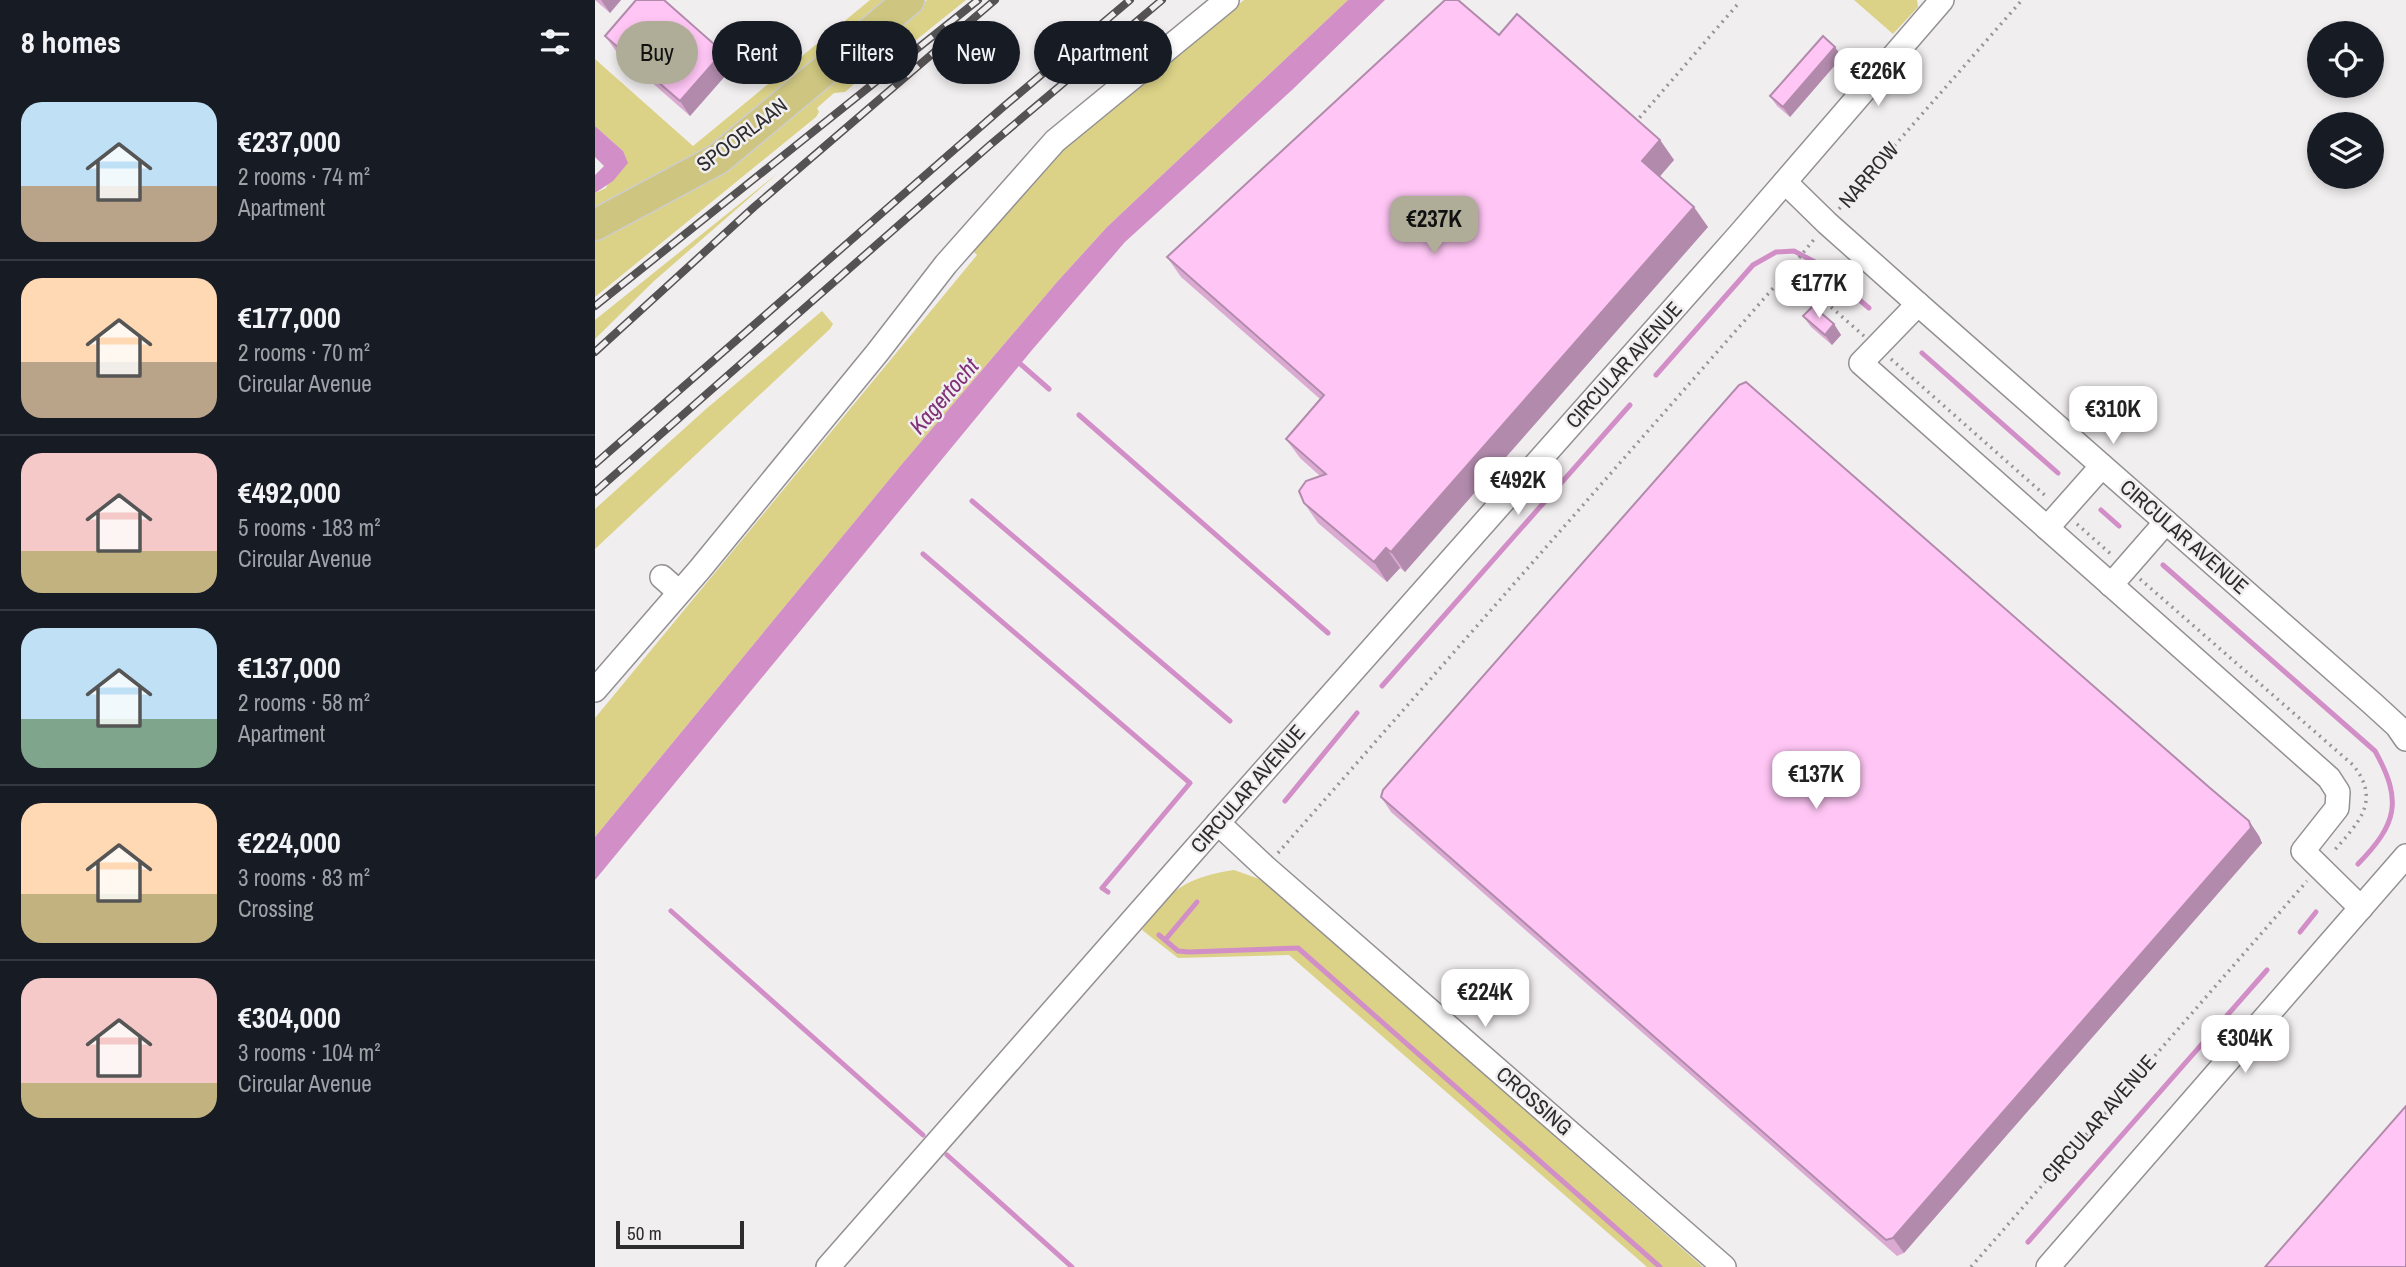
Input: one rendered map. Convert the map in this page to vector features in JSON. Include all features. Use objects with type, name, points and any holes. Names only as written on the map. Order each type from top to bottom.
[{"type":"main road","name":"SPOORLAAN","points":[[595,225],[718,159],[909,0]]},
{"type":"street","points":[[595,690],[671,585],[868,363],[946,264],[1055,141],[1227,0]]},
{"type":"street","points":[[1785,182],[1937,2]]},
{"type":"street","name":"CIRCULAR AVENUE","points":[[828,1267],[1785,182],[1821,230],[1918,304],[2373,704],[2397,726],[2406,739]]},
{"type":"street","points":[[1918,304],[1861,363],[2055,520],[2111,585],[2329,778],[2338,792],[2337,808],[2303,851],[2361,908]]},
{"type":"street","points":[[2055,520],[2102,466]]},
{"type":"street","points":[[2111,585],[2166,522]]},
{"type":"street","name":"CROSSING","points":[[1218,823],[1724,1267]]},
{"type":"street","points":[[2048,1267],[2406,856]]},
{"type":"path","name":"NARROW","points":[[1790,270],[1821,230],[2022,0]]},
{"type":"path","points":[[1634,124],[1737,5]]},
{"type":"path","points":[[1265,867],[1790,270]]},
{"type":"path","name":"CIRCULAR AVENUE","points":[[1790,270],[1877,347],[2055,520],[2126,567],[2353,765],[2367,790],[2363,815],[2320,867],[1971,1267]]},
{"type":"shaded area","points":[[870,0],[892,0],[867,21],[845,21]]},
{"type":"shaded area","points":[[927,0],[966,0],[940,21],[932,21],[932,27],[918,39],[918,21],[902,21]]},
{"type":"shaded area","points":[[1244,0],[1348,0],[1107,227],[1057,282],[902,464],[595,837],[595,718],[977,255],[972,250],[1067,146],[1112,103],[1136,84],[1172,84],[1172,56]]},
{"type":"shaded area","points":[[1348,0],[1385,0],[1292,90],[1125,242],[1032,350],[595,880],[595,837],[902,464],[1057,282],[1107,227]]},
{"type":"shaded area","points":[[1854,0],[1917,0],[1918,7],[1893,34]]},
{"type":"shaded area","points":[[816,45],[816,64],[802,76],[802,56]]},
{"type":"shaded area","points":[[595,59],[616,78],[616,84],[623,84],[693,146],[768,84],[792,84],[764,108],[700,152],[595,214],[595,193],[606,188],[623,151],[595,126]]},
{"type":"shaded area","points":[[825,84],[854,84],[845,92],[834,93],[817,108],[819,112],[816,117],[595,297],[595,241],[686,190]]},
{"type":"shaded area","points":[[595,126],[623,151],[628,163],[613,181],[595,193],[595,175],[604,166],[595,157]]},
{"type":"shaded area","points":[[778,173],[654,281],[595,339],[595,320]]},
{"type":"shaded area","points":[[822,311],[833,324],[830,329],[595,549],[595,509],[706,409]]},
{"type":"shaded area","points":[[1234,870],[1262,880],[1280,895],[1703,1267],[1647,1267],[1289,955],[1178,958],[1142,930],[1160,905],[1180,888],[1204,876]]},
{"type":"building","points":[[636,0],[664,0],[688,21],[618,21]]},
{"type":"building","points":[[1445,0],[1458,0],[1499,35],[1517,14],[1660,140],[1642,161],[1694,207],[1391,552],[1386,548],[1374,562],[1304,503],[1299,491],[1306,481],[1326,474],[1286,439],[1324,395],[1167,257]]},
{"type":"building","points":[[616,23],[616,46],[605,36]]},
{"type":"building","points":[[698,30],[712,42],[712,65],[698,80]]},
{"type":"building","points":[[1823,36],[1835,47],[1783,107],[1770,96]]},
{"type":"building","points":[[660,84],[695,84],[680,101]]},
{"type":"building","points":[[1813,306],[1834,324],[1825,335],[1803,316]]},
{"type":"building","points":[[1746,382],[2249,821],[2251,828],[1893,1238],[1886,1240],[1381,797],[1383,790],[1739,385]]},
{"type":"building","points":[[2406,1106],[2406,1267],[2265,1267]]},
{"type":"waterway","points":[[1656,375],[1753,265],[1776,252],[1794,251],[1815,262],[1869,308]]},
{"type":"waterway","points":[[1922,353],[2058,473]]},
{"type":"waterway","points":[[1017,361],[1049,389]]},
{"type":"waterway","points":[[1382,686],[1630,405]]},
{"type":"waterway","points":[[1079,415],[1328,633]]},
{"type":"waterway","points":[[972,501],[1230,721]]},
{"type":"waterway","points":[[2101,510],[2119,526]]},
{"type":"waterway","points":[[923,554],[1190,783],[1102,888],[1108,892]]},
{"type":"waterway","points":[[2163,565],[2375,751],[2390,784],[2392,811],[2381,836],[2358,864]]},
{"type":"waterway","points":[[1285,801],[1357,713]]},
{"type":"waterway","points":[[1165,940],[1197,902]]},
{"type":"waterway","points":[[671,911],[923,1135]]},
{"type":"waterway","points":[[2300,932],[2316,912]]},
{"type":"waterway","points":[[1159,935],[1178,951],[1298,948],[1660,1267]]},
{"type":"waterway","points":[[2028,1242],[2267,970]]},
{"type":"waterway","points":[[947,1155],[1072,1267]]},
{"type":"railway","points":[[595,306],[978,0]]},
{"type":"railway","points":[[595,352],[754,207],[995,0]]},
{"type":"railway","points":[[595,464],[1002,108],[1130,0]]},
{"type":"railway","points":[[595,492],[990,145],[1162,0]]},
{"type":"water label","name":"Kagertocht","points":[[944,396]]}]
